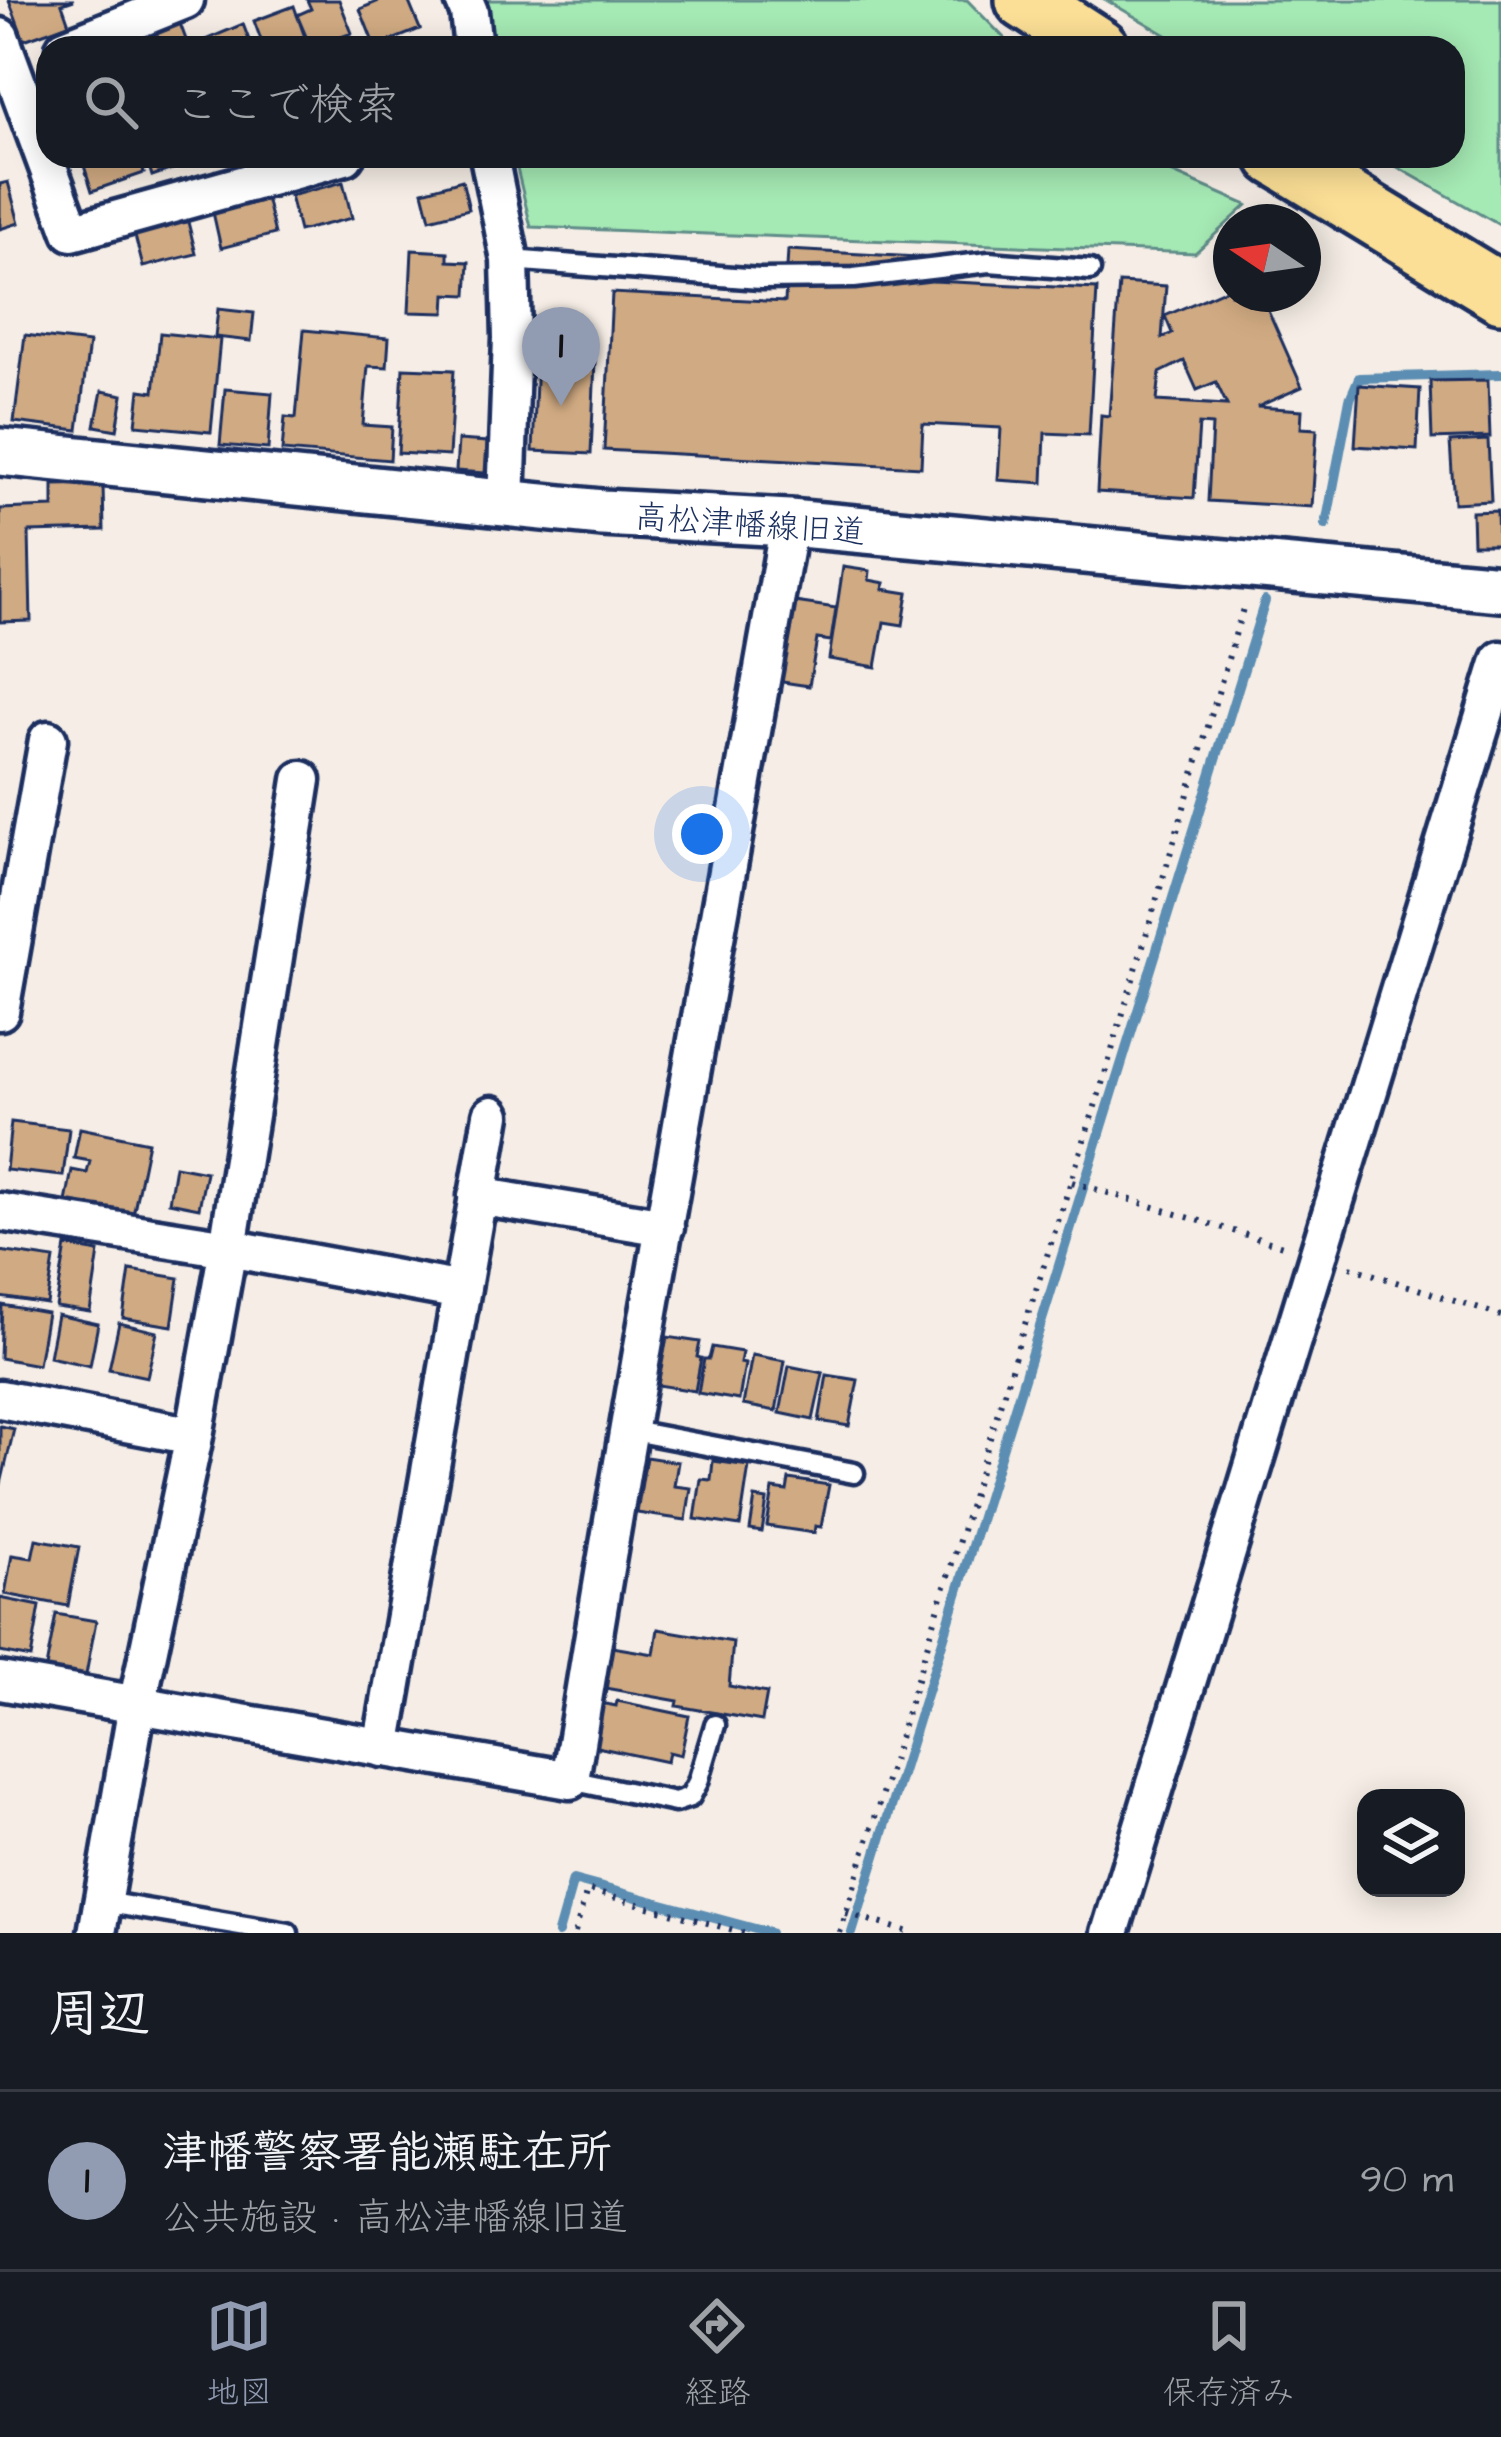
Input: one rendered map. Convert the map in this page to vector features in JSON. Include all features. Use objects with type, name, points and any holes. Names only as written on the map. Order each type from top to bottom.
[{"type":"main road","points":[[1024,0],[1080,36]]},
{"type":"main road","points":[[1296,168],[1501,293]]},
{"type":"street","points":[[95,36],[185,0]]},
{"type":"street","points":[[464,0],[472,36]]},
{"type":"street","points":[[36,56],[4,60],[36,142]]},
{"type":"street","points":[[46,168],[71,232],[302,168]]},
{"type":"street","points":[[491,168],[510,260],[506,502]]},
{"type":"street","name":"高松津幡線旧道","points":[[0,452],[602,513],[789,523],[1501,588]]},
{"type":"street","points":[[0,1681],[570,1780],[626,1430],[789,523]]},
{"type":"street","points":[[1110,1933],[1501,660]]},
{"type":"street","points":[[0,1011],[47,740]]},
{"type":"street","points":[[100,1917],[228,1248],[302,780]]},
{"type":"street","points":[[382,1748],[492,1115]]},
{"type":"street","points":[[477,1196],[665,1227]]},
{"type":"street","points":[[0,1212],[461,1291]]},
{"type":"street","points":[[0,1399],[194,1436]]},
{"type":"lane","points":[[510,260],[760,279],[854,278],[989,262],[1090,270]]},
{"type":"lane","points":[[626,1430],[854,1473]]},
{"type":"lane","points":[[570,1780],[675,1802],[690,1797],[715,1725]]},
{"type":"lane","points":[[100,1917],[288,1933]]},
{"type":"path","points":[[840,1933],[1017,1349],[1100,1094],[1256,566]]},
{"type":"path","points":[[575,1933],[587,1891],[744,1933]]},
{"type":"path","points":[[846,1913],[912,1933]]},
{"type":"green space","points":[[477,0],[967,0],[1002,36],[485,36]]},
{"type":"green space","points":[[1106,0],[1501,0],[1501,226],[1399,168],[1465,168],[1465,36],[1168,36]]},
{"type":"green space","points":[[517,168],[1162,168],[1245,204],[1213,204],[1213,236],[1195,253],[531,227]]},
{"type":"building","points":[[9,0],[74,0],[62,4],[69,24],[24,40]]},
{"type":"building","points":[[307,0],[339,0],[352,33],[306,36],[297,15],[311,9]]},
{"type":"building","points":[[381,0],[408,0],[420,29],[402,36],[371,36],[360,9]]},
{"type":"building","points":[[294,6],[304,36],[260,36],[254,21]]},
{"type":"building","points":[[178,18],[185,36],[133,36]]},
{"type":"building","points":[[243,24],[248,36],[214,36]]},
{"type":"building","points":[[85,168],[143,168],[144,173],[92,191]]},
{"type":"building","points":[[150,168],[175,168],[152,176]]},
{"type":"building","points":[[462,180],[469,209],[430,219],[423,191]]},
{"type":"building","points":[[8,182],[19,223],[0,229],[0,184]]},
{"type":"building","points":[[343,182],[352,218],[299,231],[290,196]]},
{"type":"building","points":[[266,198],[275,234],[221,248],[213,212]]},
{"type":"building","points":[[187,218],[196,254],[143,267],[134,232]]},
{"type":"building","points":[[412,250],[448,252],[448,261],[469,262],[467,295],[446,294],[445,313],[409,312]]},
{"type":"building","points":[[788,250],[935,258],[934,281],[1097,289],[1089,435],[1045,433],[1043,483],[998,480],[1001,428],[923,424],[921,467],[604,450],[612,293],[785,302]]},
{"type":"building","points":[[1119,283],[1166,286],[1162,338],[1172,333],[1165,316],[1213,295],[1213,312],[1269,312],[1302,387],[1257,407],[1302,410],[1301,428],[1317,429],[1312,507],[1208,501],[1212,425],[1199,424],[1194,498],[1097,492],[1101,415],[1109,416]],"holes":[[[1184,361],[1197,390],[1216,382],[1227,405],[1157,401],[1160,373]]]},
{"type":"building","points":[[218,309],[254,313],[251,341],[215,337]]},
{"type":"building","points":[[304,330],[389,338],[387,367],[368,366],[363,425],[392,427],[390,460],[282,451],[285,417],[296,418]]},
{"type":"building","points":[[160,333],[220,339],[211,432],[136,425],[140,390],[154,392]]},
{"type":"building","points":[[25,335],[89,343],[78,430],[14,422]]},
{"type":"building","points":[[537,359],[595,361],[591,454],[533,451]]},
{"type":"building","points":[[403,368],[454,370],[449,456],[398,453]]},
{"type":"building","points":[[1488,380],[1490,437],[1432,439],[1430,381]]},
{"type":"building","points":[[1359,385],[1420,389],[1417,450],[1355,446]]},
{"type":"building","points":[[225,389],[272,393],[268,449],[220,445]]},
{"type":"building","points":[[102,391],[123,395],[117,430],[95,426]]},
{"type":"building","points":[[458,440],[487,442],[485,473],[456,471]]},
{"type":"building","points":[[1488,440],[1491,501],[1454,503],[1450,442]]},
{"type":"building","points":[[103,484],[104,530],[29,532],[31,621],[0,622],[0,509],[53,507],[53,485]]},
{"type":"building","points":[[1497,511],[1498,544],[1473,544],[1472,512]]},
{"type":"building","points":[[843,567],[870,571],[869,580],[885,583],[883,589],[908,593],[903,625],[884,622],[876,667],[829,659]]},
{"type":"building","points":[[788,601],[836,608],[831,641],[817,639],[809,686],[776,681]]},
{"type":"building","points":[[11,1122],[69,1129],[63,1176],[6,1170]]},
{"type":"building","points":[[80,1128],[148,1142],[133,1215],[66,1202],[72,1170],[87,1173],[90,1161],[74,1158]]},
{"type":"building","points":[[175,1166],[206,1172],[199,1208],[169,1202]]},
{"type":"building","points":[[66,1246],[99,1252],[90,1312],[56,1307]]},
{"type":"building","points":[[0,1251],[54,1259],[47,1304],[0,1297]]},
{"type":"building","points":[[130,1270],[179,1278],[172,1326],[123,1318]]},
{"type":"building","points":[[2,1305],[47,1313],[38,1365],[0,1358]]},
{"type":"building","points":[[57,1315],[98,1324],[90,1366],[49,1357]]},
{"type":"building","points":[[119,1323],[157,1332],[147,1377],[109,1369]]},
{"type":"building","points":[[667,1337],[700,1342],[695,1391],[658,1385]]},
{"type":"building","points":[[712,1347],[742,1352],[740,1363],[745,1364],[739,1400],[698,1393],[704,1359],[709,1359]]},
{"type":"building","points":[[752,1355],[785,1361],[776,1411],[743,1405]]},
{"type":"building","points":[[789,1366],[823,1373],[813,1420],[780,1413]]},
{"type":"building","points":[[827,1375],[858,1380],[849,1426],[819,1421]]},
{"type":"building","points":[[0,1426],[14,1429],[1,1484],[0,1484]]},
{"type":"building","points":[[646,1457],[678,1462],[674,1486],[691,1488],[686,1520],[637,1513]]},
{"type":"building","points":[[713,1461],[749,1466],[740,1526],[695,1519],[701,1479],[711,1480]]},
{"type":"building","points":[[789,1479],[829,1485],[821,1527],[815,1526],[814,1533],[767,1526],[773,1489],[787,1491]]},
{"type":"building","points":[[755,1498],[767,1500],[762,1532],[750,1530]]},
{"type":"building","points":[[36,1539],[79,1547],[68,1606],[5,1594],[12,1555],[32,1558]]},
{"type":"building","points":[[0,1598],[40,1606],[31,1658],[0,1652]]},
{"type":"building","points":[[56,1614],[96,1621],[85,1680],[45,1673]]},
{"type":"building","points":[[658,1629],[733,1642],[729,1686],[767,1693],[762,1721],[605,1688],[612,1647],[654,1654]]},
{"type":"building","points":[[617,1701],[689,1716],[681,1755],[669,1752],[667,1762],[592,1746],[601,1703],[616,1706]]},
{"type":"waterway","points":[[1326,525],[1350,399],[1359,378],[1501,374]]},
{"type":"waterway","points":[[852,1933],[1265,601]]},
{"type":"waterway","points":[[558,1933],[573,1880],[770,1933]]},
{"type":"place","name":"津幡警察署能瀬駐在所","points":[[561,406]]}]
